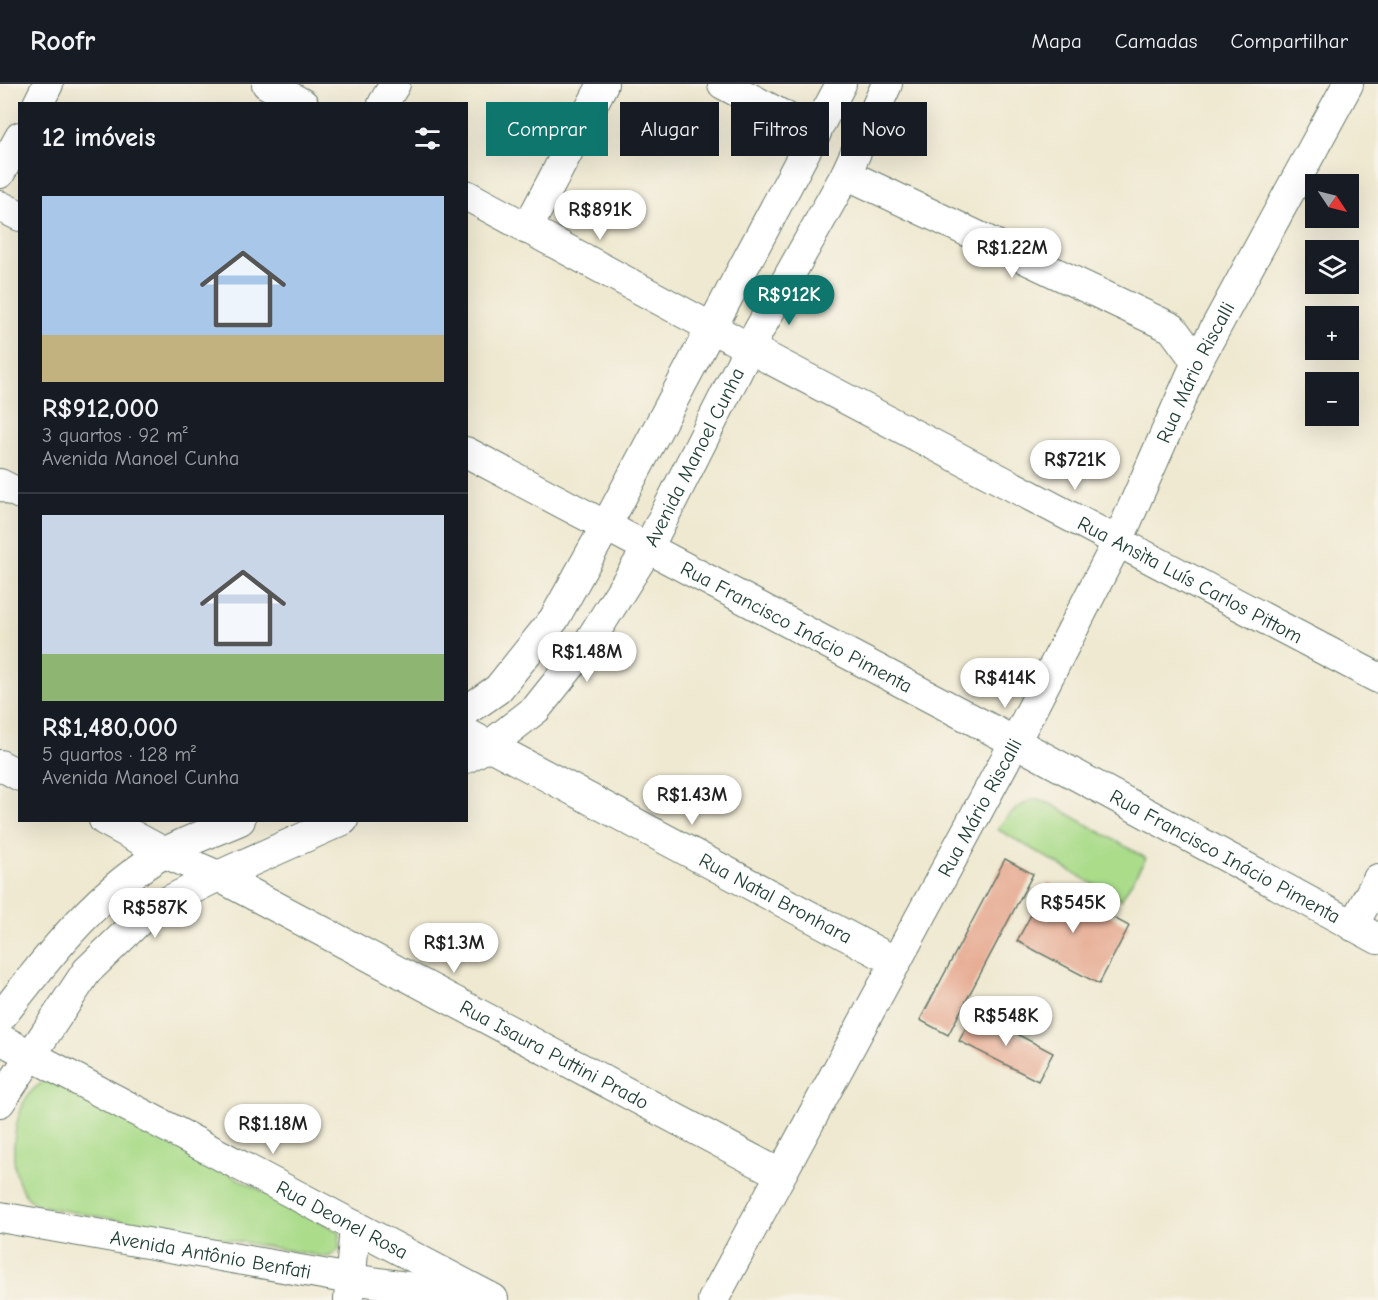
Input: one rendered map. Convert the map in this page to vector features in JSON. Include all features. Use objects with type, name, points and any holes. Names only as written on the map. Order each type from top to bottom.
[{"type":"street","points":[[39,102],[48,84]]},
{"type":"street","points":[[267,84],[299,102]]},
{"type":"street","points":[[384,102],[395,84]]},
{"type":"street","points":[[527,229],[603,84]]},
{"type":"street","points":[[723,84],[757,102]]},
{"type":"street","points":[[829,108],[841,84]]},
{"type":"street","name":"Avenida Manoel Cunha","points":[[474,745],[536,709],[586,645],[648,548],[749,348],[846,174],[887,84]]},
{"type":"street","name":"Rua Mário Riscalli","points":[[713,1300],[1015,742],[1118,541],[1197,362],[1348,84]]},
{"type":"street","points":[[0,173],[18,141]]},
{"type":"street","points":[[468,710],[498,689],[554,619],[804,156]]},
{"type":"street","points":[[846,174],[1172,328],[1197,362]]},
{"type":"street","name":"Rua Ansìta Luís Carlos Pittom","points":[[468,196],[749,348],[1378,678]]},
{"type":"street","points":[[0,206],[18,215]]},
{"type":"street","name":"Rua Francisco Inácio Pimenta","points":[[468,453],[1015,742],[1365,933]]},
{"type":"street","points":[[0,484],[18,493]]},
{"type":"street","name":"Rua Natal Bronhara","points":[[474,745],[896,962]]},
{"type":"street","points":[[0,765],[18,775]]},
{"type":"street","name":"Rua Isaura Puttini Prado","points":[[108,822],[165,853],[218,876],[780,1174]]},
{"type":"street","points":[[0,1018],[58,944],[120,884],[165,853],[235,822]]},
{"type":"street","points":[[0,1102],[87,971],[149,911],[218,876],[279,852],[339,822]]},
{"type":"street","points":[[1365,933],[1378,879]]},
{"type":"street","name":"Rua Deonel Rosa","points":[[0,1039],[31,1053],[494,1300]]},
{"type":"street","name":"Avenida Antônio Benfati","points":[[0,1217],[350,1290],[494,1300]]},
{"type":"street","points":[[350,1290],[355,1226]]},
{"type":"green space","points":[[1035,799],[1051,804],[1146,858],[1121,900],[997,829],[1014,811]]},
{"type":"green space","points":[[47,1079],[340,1232],[339,1250],[328,1257],[315,1255],[50,1208],[35,1203],[24,1193],[18,1180],[15,1166],[15,1134],[18,1118],[29,1094]]},
{"type":"building","points":[[1005,859],[1033,874],[948,1035],[920,1020]]},
{"type":"building","points":[[1048,883],[1129,926],[1099,984],[1017,941]]},
{"type":"building","points":[[975,1012],[1053,1053],[1038,1081],[959,1041]]}]
